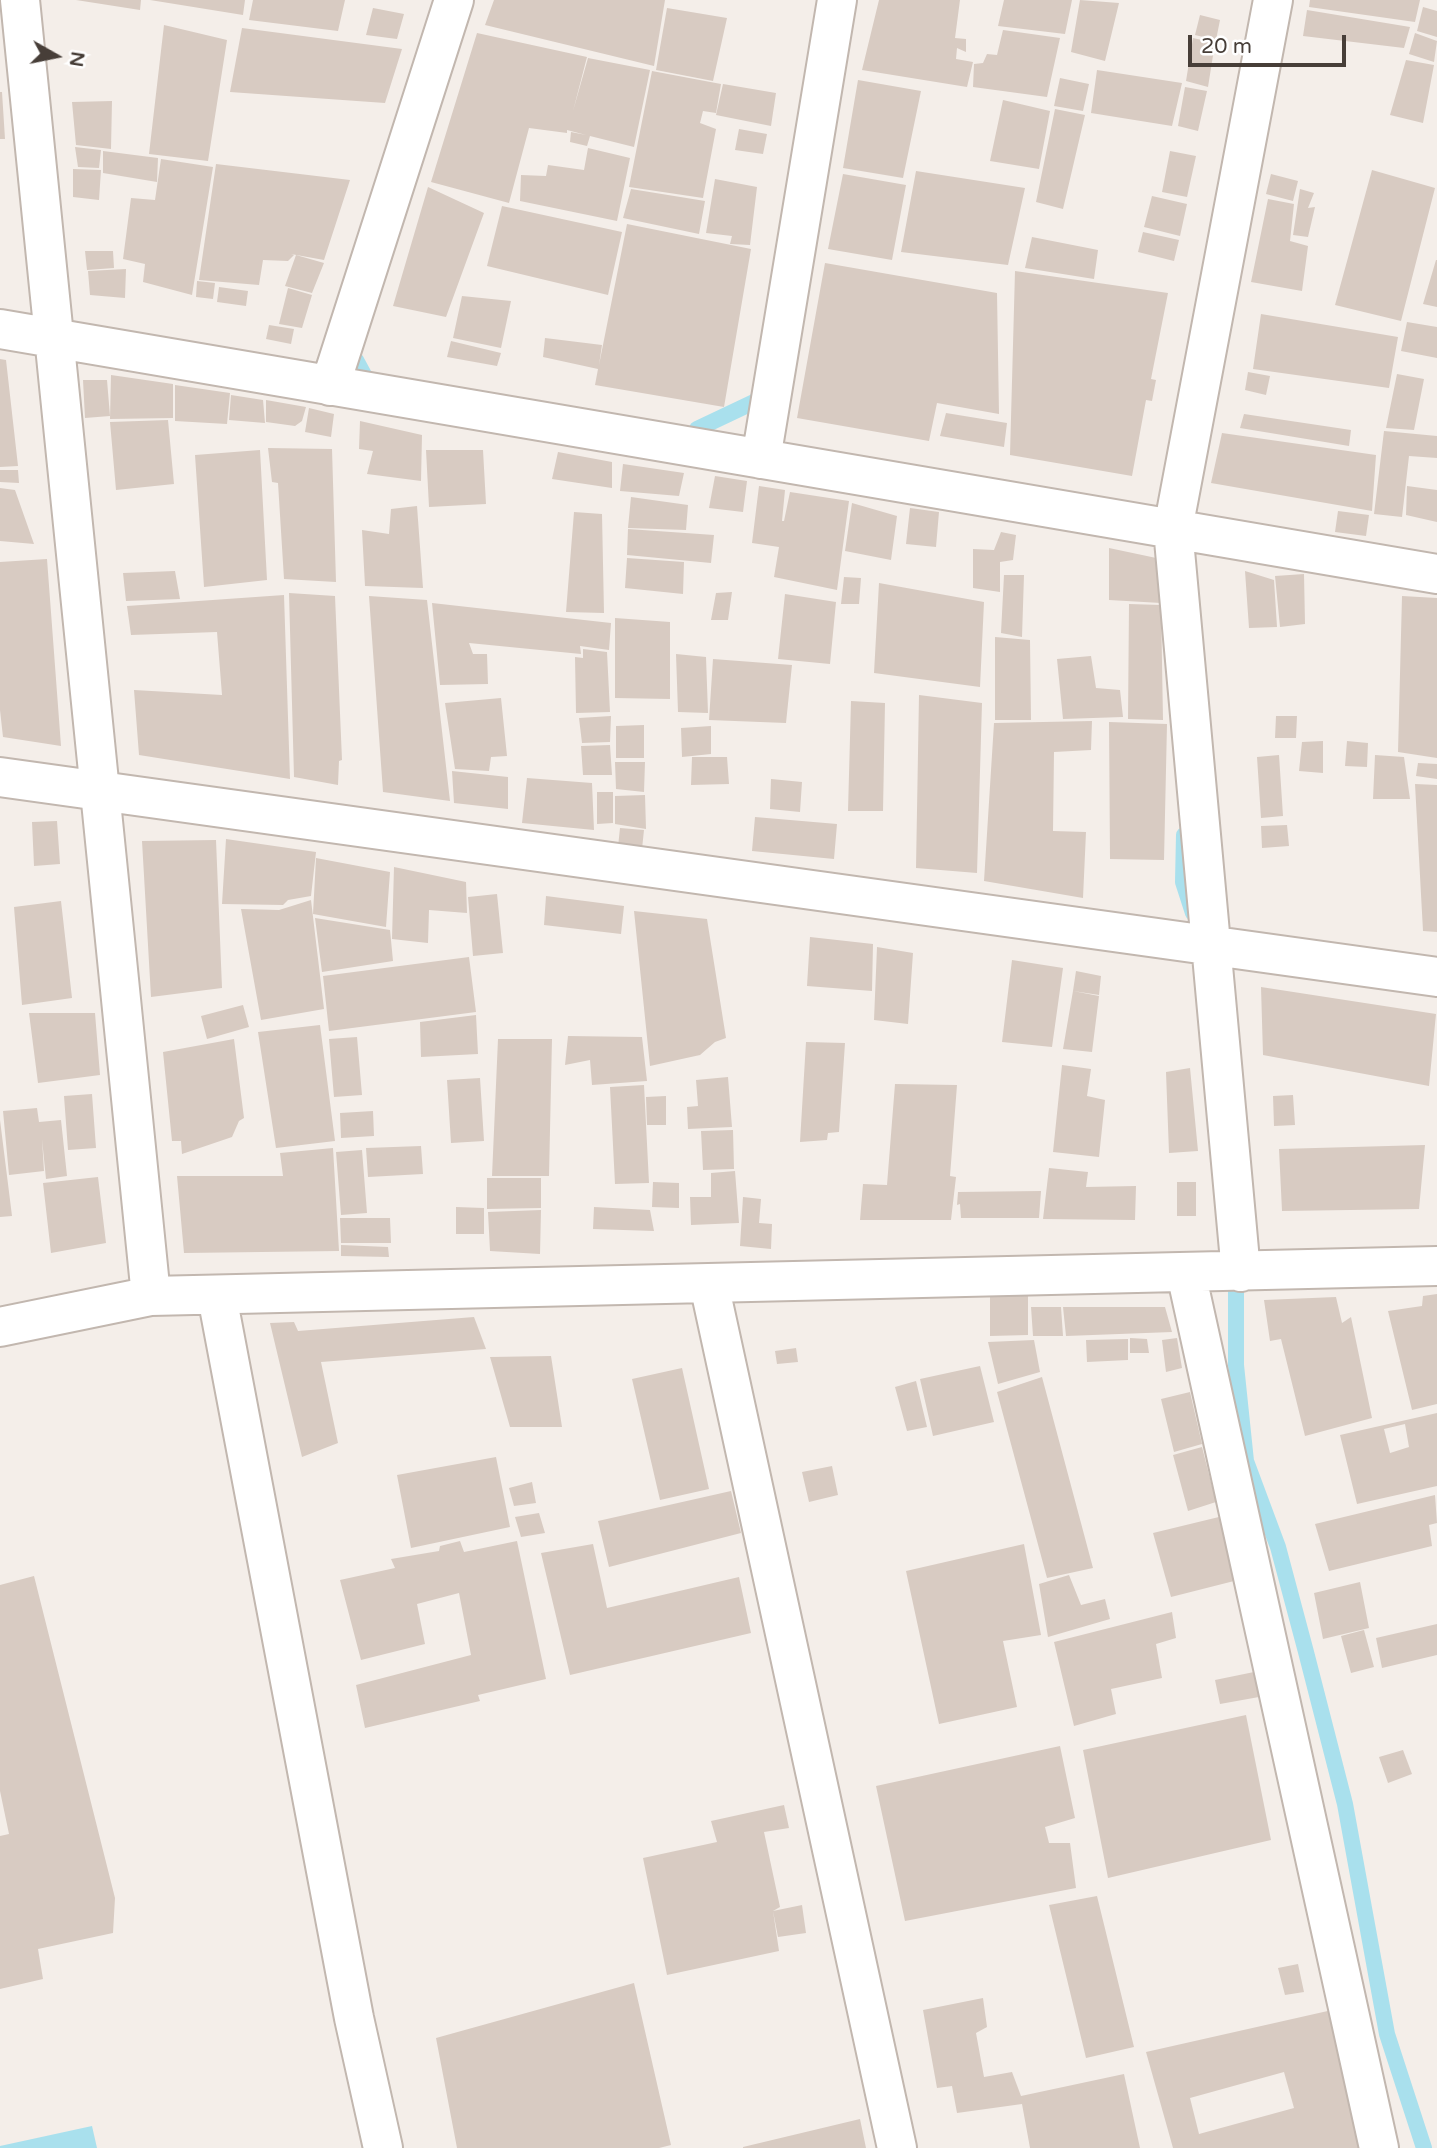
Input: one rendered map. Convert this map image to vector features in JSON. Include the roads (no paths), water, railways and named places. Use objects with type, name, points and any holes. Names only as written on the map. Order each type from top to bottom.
[{"type":"street","points":[[20,0],[151,1296]]},
{"type":"street","points":[[330,386],[454,0]]},
{"type":"street","points":[[761,459],[837,0]]},
{"type":"street","points":[[1241,1272],[1173,529],[1273,0]]},
{"type":"street","points":[[0,329],[1437,574]]},
{"type":"street","points":[[0,777],[1437,977]]},
{"type":"street","points":[[0,1327],[151,1296],[217,1297],[1437,1266]]},
{"type":"street","points":[[1186,1273],[1379,2148]]},
{"type":"street","points":[[709,1284],[897,2148]]},
{"type":"street","points":[[217,1297],[354,2018],[383,2148]]},
{"type":"water","points":[[92,2126],[97,2148],[0,2148],[0,2146]]},
{"type":"waterway","points":[[356,360],[369,384],[375,385]]},
{"type":"waterway","points":[[697,429],[766,394]]},
{"type":"waterway","points":[[1184,835],[1183,882],[1193,913]]},
{"type":"waterway","points":[[1236,1269],[1236,1365],[1246,1461],[1278,1547],[1306,1652],[1345,1804],[1387,2034],[1424,2148]]}]
